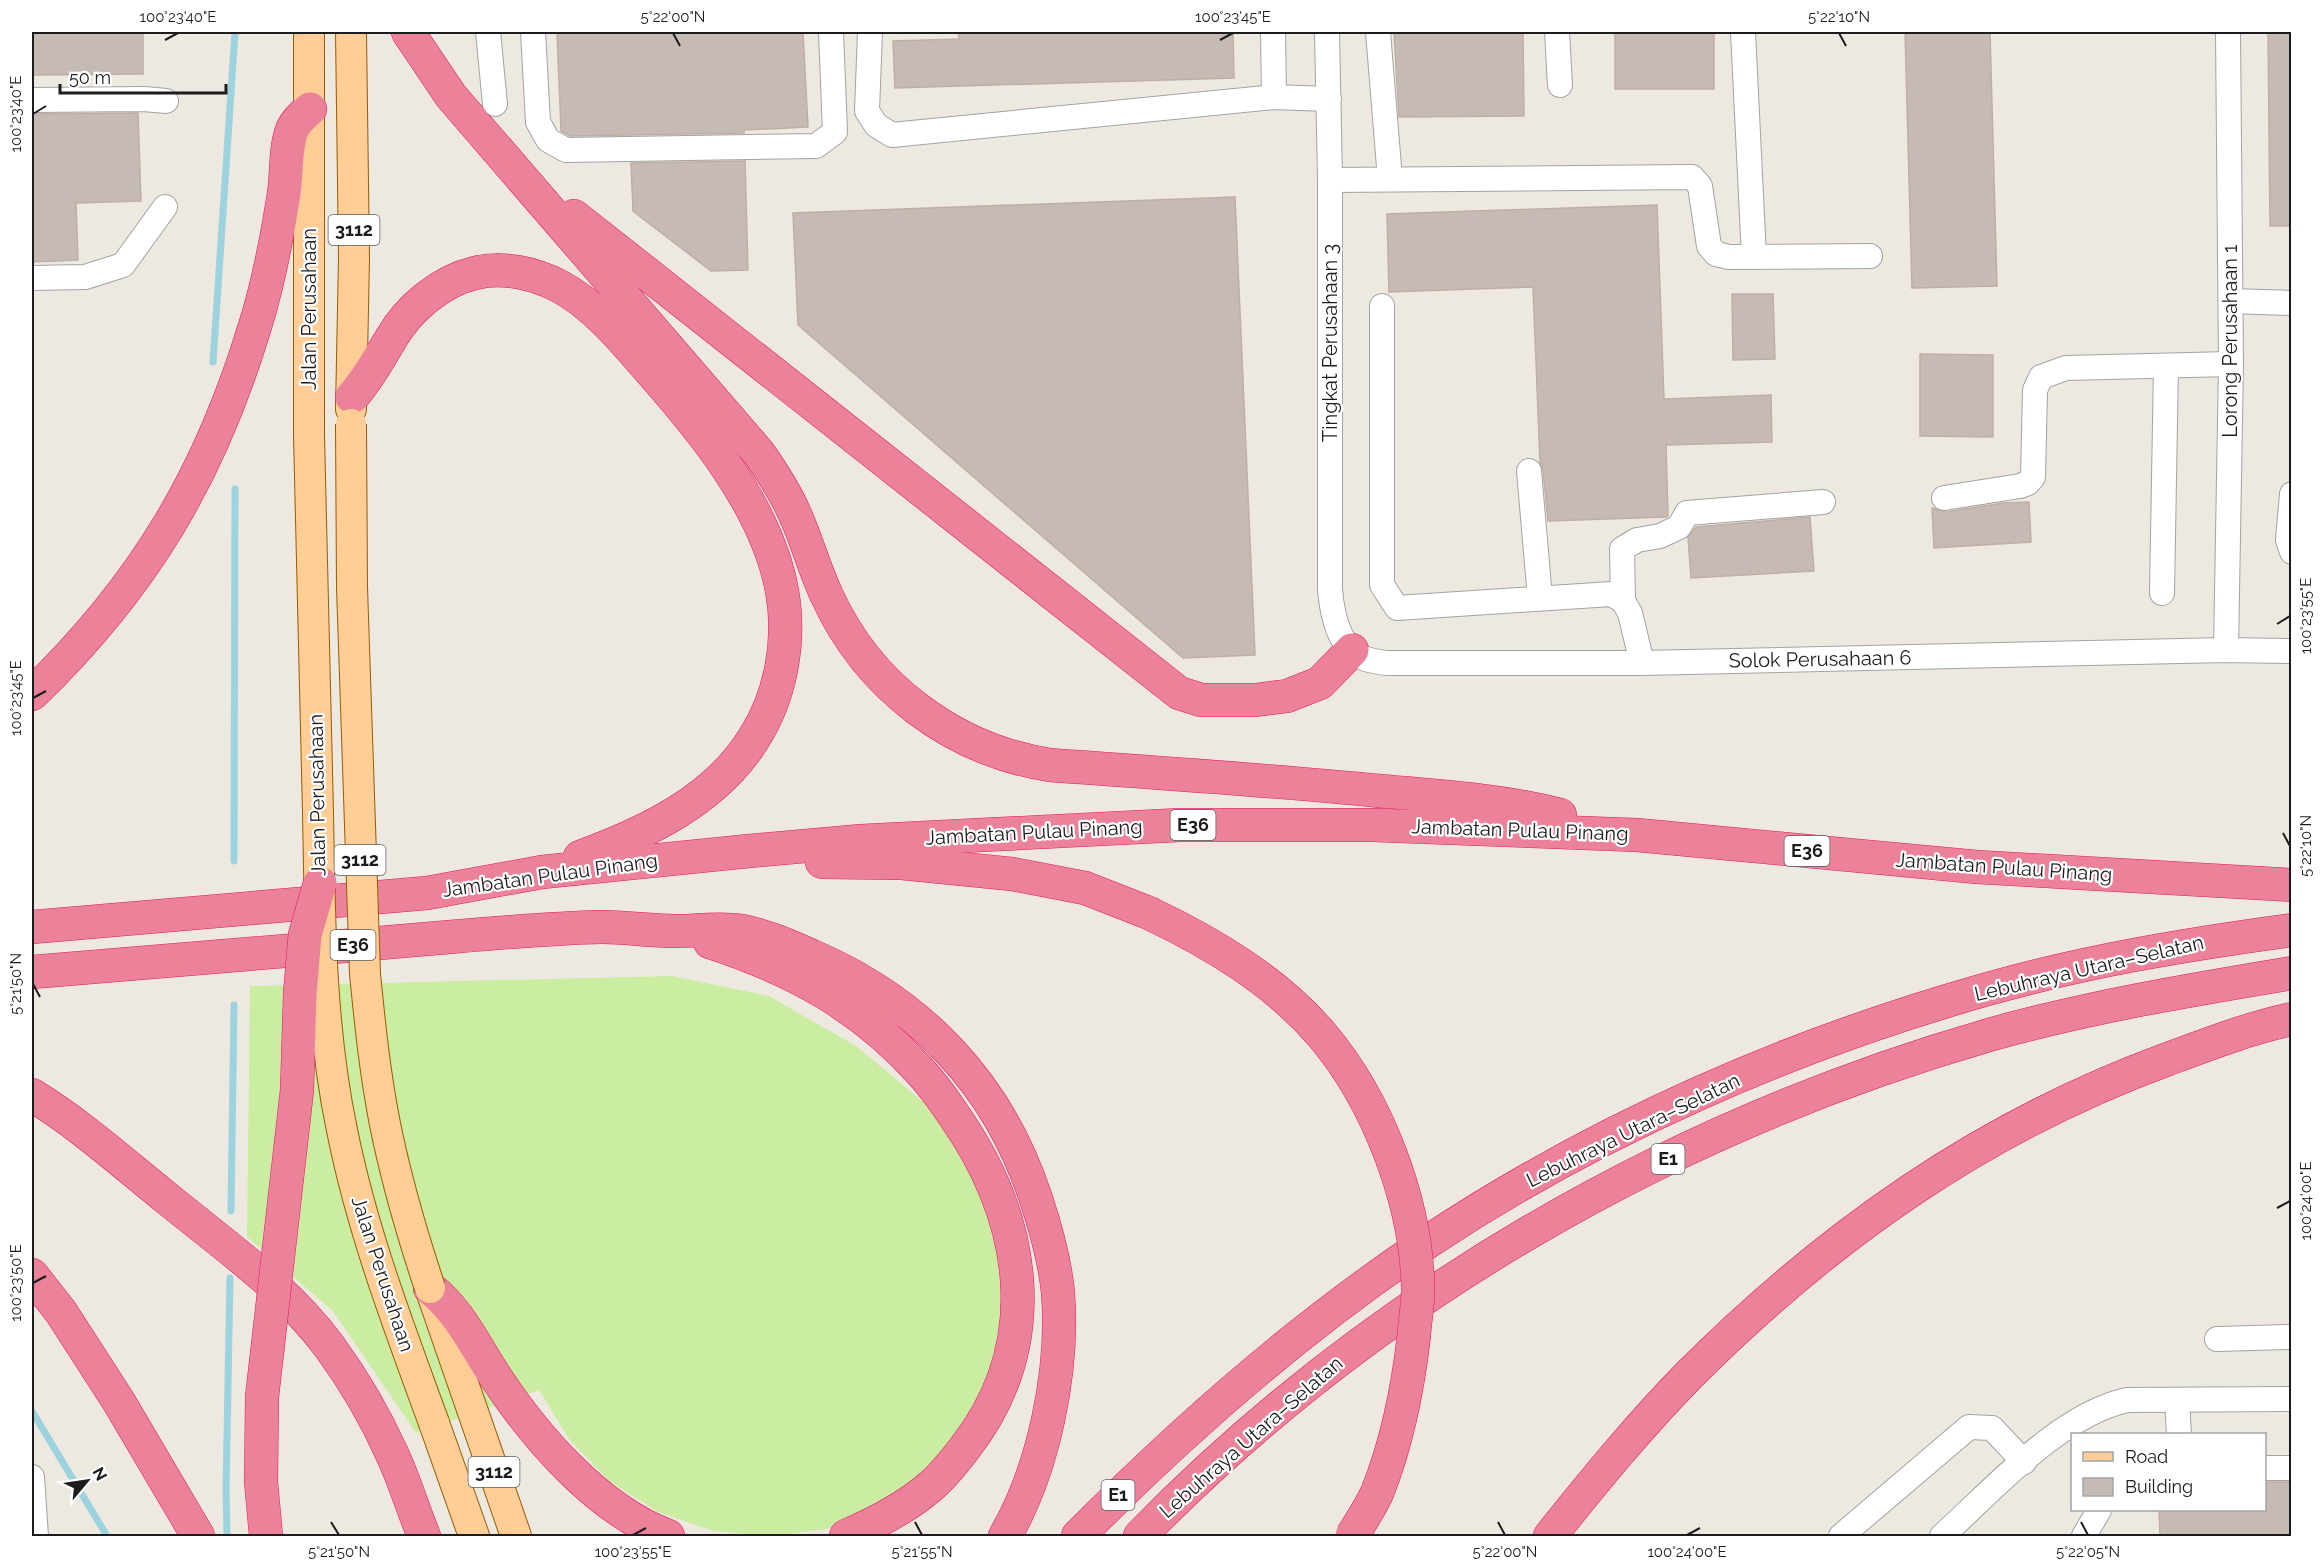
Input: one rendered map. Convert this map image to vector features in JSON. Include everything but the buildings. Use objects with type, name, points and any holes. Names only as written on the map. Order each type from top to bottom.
[{"type":"highway","points":[[408,32],[451,96],[758,452],[787,497],[828,598],[855,645],[889,686],[936,722],[972,743],[998,754],[1032,763],[1286,782],[1445,797],[1541,810],[1637,835]]},
{"type":"highway","points":[[32,694],[70,656],[132,583],[163,538],[188,494],[219,429],[255,327],[277,233],[290,138],[298,120],[310,109]]},
{"type":"highway","points":[[529,188],[563,208],[1179,693],[1201,700],[1256,700],[1287,696],[1320,683],[1352,650]]},
{"type":"highway","points":[[351,410],[403,321],[430,295],[445,285],[474,273],[489,270],[519,273],[548,281],[561,287],[590,309],[625,342],[674,397],[724,464],[755,515],[768,544],[782,589],[786,625],[784,649],[775,694],[753,740],[731,768],[715,783],[669,817],[631,837],[542,872]]},
{"type":"highway","name":"Jambatan Pulau Pinang","points":[[32,927],[427,893],[542,872],[861,841],[1180,825],[1373,825],[1637,835],[1977,867],[2292,885]]},
{"type":"highway","points":[[749,851],[841,864],[903,863],[1012,874],[1085,888],[1149,913],[1235,960],[1284,998],[1322,1034],[1340,1058],[1361,1094],[1384,1139],[1398,1175],[1411,1230],[1418,1291],[1409,1377],[1401,1415],[1376,1494],[1352,1536]]},
{"type":"highway","points":[[266,1536],[261,1482],[262,1397],[297,1090],[300,993],[305,935],[320,883]]},
{"type":"highway","name":"E36","points":[[32,972],[537,930],[604,927],[674,931]]},
{"type":"highway","points":[[674,931],[727,929],[743,931],[779,941],[836,966],[861,980],[889,997],[966,1066],[988,1097],[1009,1134],[1029,1177],[1052,1254],[1058,1292],[1058,1328],[1057,1355],[1045,1429],[1027,1489],[1005,1536]]},
{"type":"highway","name":"Lebuhraya Utara–Selatan","points":[[1078,1536],[1160,1455],[1269,1361],[1346,1302],[1425,1244],[1461,1221],[1565,1160],[1637,1124],[1776,1061],[1985,989],[2153,951],[2292,930]]},
{"type":"highway","points":[[674,931],[733,950],[814,984],[847,1006],[890,1041],[921,1071],[962,1127],[993,1182],[1011,1236],[1016,1269],[1016,1320],[1011,1356],[1000,1390],[987,1419],[951,1466],[932,1486],[887,1516],[846,1536]]},
{"type":"highway","name":"Lebuhraya Utara–Selatan","points":[[1140,1536],[1241,1440],[1342,1356],[1494,1253],[1639,1173],[1778,1108],[1960,1044],[2120,1005],[2292,973]]},
{"type":"highway","points":[[1550,1536],[1640,1429],[1689,1376],[1829,1249],[1923,1181],[2025,1121],[2086,1091],[2190,1050],[2292,1019]]},
{"type":"highway","points":[[32,1095],[98,1143],[251,1267],[308,1321],[345,1370],[377,1425],[393,1456],[424,1536]]},
{"type":"highway","points":[[32,1275],[61,1312],[198,1536]]},
{"type":"highway","points":[[430,1288],[446,1301],[460,1318],[486,1362],[530,1426],[600,1496],[668,1536]]},
{"type":"main road","name":"Jalan Perusahaan","points":[[309,32],[309,435],[320,883],[326,1021],[341,1130],[357,1198],[379,1272],[474,1536]]},
{"type":"main road","name":"Jalan Perusahaan","points":[[351,32],[354,246],[351,410],[352,587],[365,974],[371,1035],[385,1124],[408,1215],[430,1288],[516,1536]]},
{"type":"street","points":[[488,32],[495,104]]},
{"type":"street","points":[[533,32],[538,122],[548,140],[566,150],[816,146],[835,132],[831,32]]},
{"type":"street","points":[[870,32],[867,111],[876,125],[892,135],[1274,97],[1329,99]]},
{"type":"street","points":[[1273,32],[1274,97]]},
{"type":"street","name":"Tingkat Perusahaan 3","points":[[1327,32],[1330,180],[1330,589],[1332,614],[1340,633],[1352,650]]},
{"type":"street","points":[[1378,32],[1390,179]]},
{"type":"street","points":[[1557,32],[1560,85]]},
{"type":"street","points":[[1743,32],[1754,257]]},
{"type":"street","name":"Lorong Perusahaan 1","points":[[2226,650],[2231,364],[2228,32]]},
{"type":"street","points":[[32,100],[144,99],[165,101]]},
{"type":"street","points":[[1330,180],[1692,177],[1700,186],[1709,246],[1716,254],[1729,257],[1870,256]]},
{"type":"street","points":[[32,278],[85,277],[123,265],[165,207]]},
{"type":"street","points":[[2231,301],[2292,303]]},
{"type":"street","points":[[1382,306],[1382,585],[1396,608],[1611,594],[1623,601]]},
{"type":"street","points":[[1944,498],[2020,486],[2028,483],[2033,477],[2035,390],[2041,377],[2066,368],[2231,364]]},
{"type":"street","points":[[2162,593],[2166,366]]},
{"type":"street","points":[[1529,471],[1540,598]]},
{"type":"street","points":[[2292,494],[2288,540],[2292,552]]},
{"type":"street","points":[[1642,663],[1630,613],[1623,601],[1622,549],[1637,540],[1660,536],[1679,527],[1687,513],[1823,502]]},
{"type":"street","name":"Solok Perusahaan 6","points":[[1352,650],[1365,659],[1386,663],[1642,663],[2226,650],[2292,651]]},
{"type":"street","points":[[2217,1340],[2292,1337]]},
{"type":"street","points":[[1942,1536],[2024,1462],[2079,1419],[2106,1405],[2127,1401],[2292,1399]]},
{"type":"street","points":[[2176,1401],[2179,1433]]},
{"type":"street","points":[[1841,1536],[1969,1426],[1992,1428],[2024,1462]]},
{"type":"street","points":[[2266,1468],[2292,1468]]},
{"type":"street","points":[[32,1477],[36,1536]]},
{"type":"street","points":[[2084,1536],[2098,1511]]},
{"type":"green space","points":[[672,976],[769,996],[856,1046],[938,1114],[998,1212],[1010,1268],[993,1382],[928,1475],[880,1508],[827,1529],[773,1536],[713,1531],[658,1512],[609,1481],[569,1439],[539,1390],[416,1433],[333,1311],[247,1237],[250,986]]},
{"type":"waterway","points":[[213,362],[235,32]]},
{"type":"waterway","points":[[234,861],[235,489]]},
{"type":"waterway","points":[[231,1211],[234,1005]]},
{"type":"waterway","points":[[227,1536],[230,1278]]},
{"type":"waterway","points":[[32,1411],[107,1536]]}]
